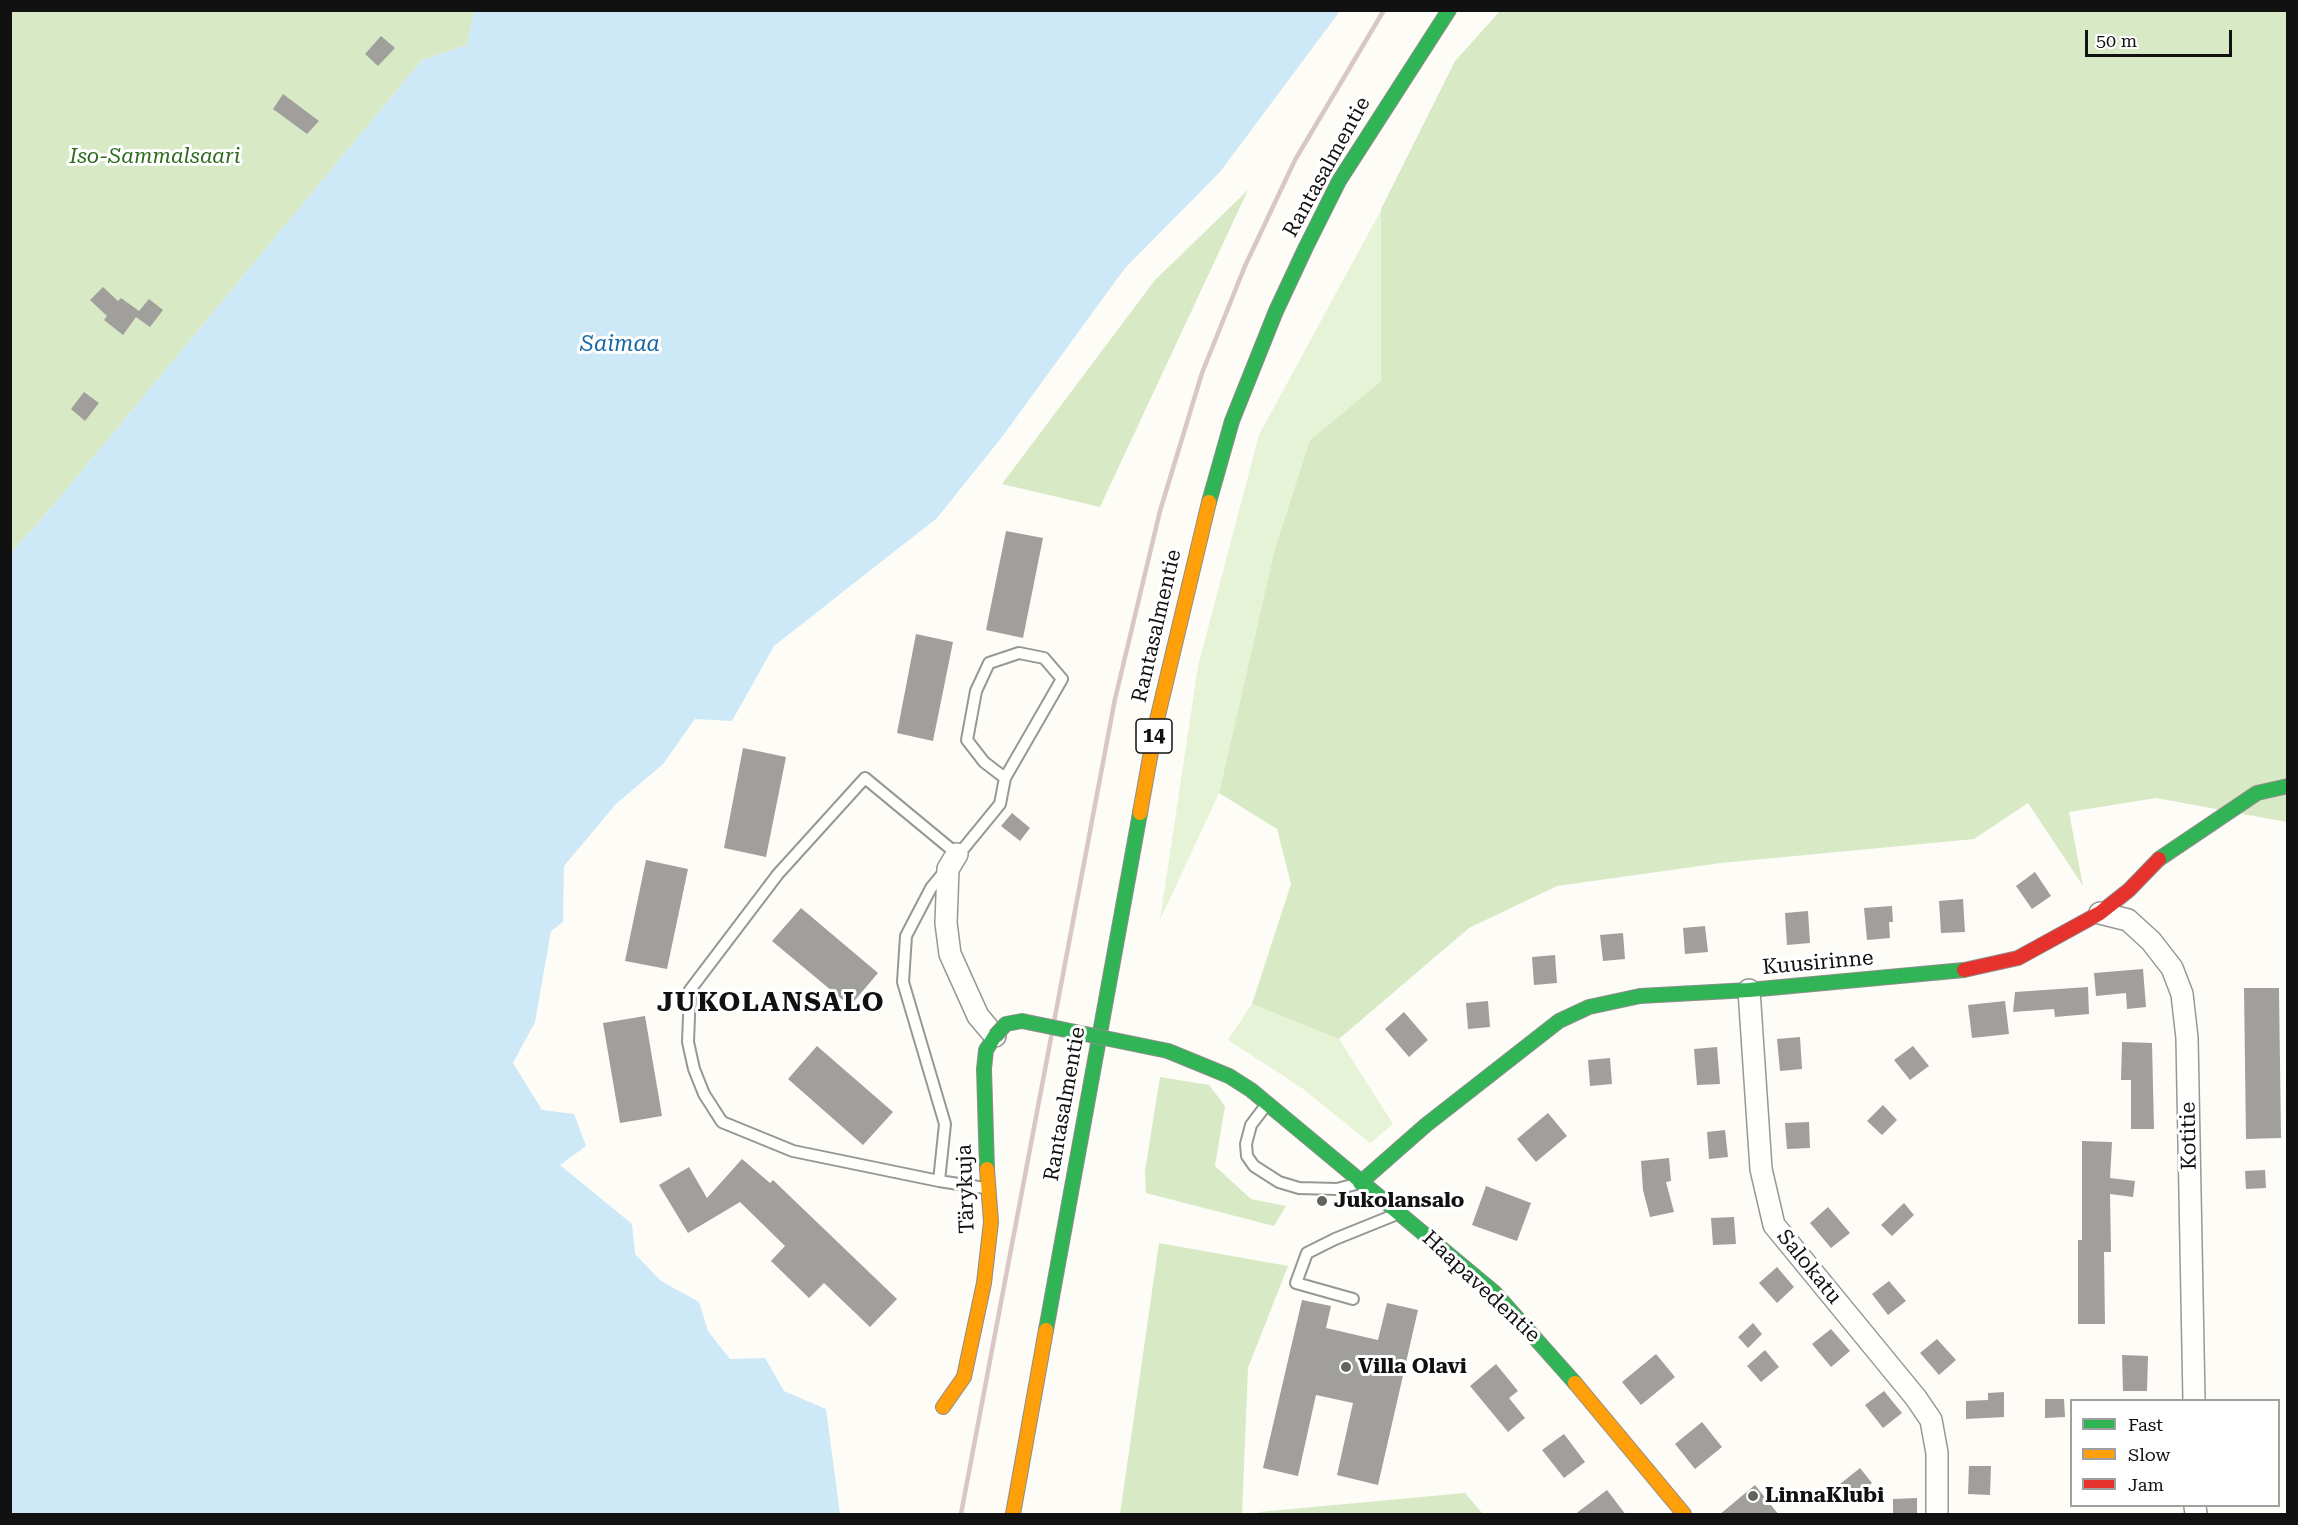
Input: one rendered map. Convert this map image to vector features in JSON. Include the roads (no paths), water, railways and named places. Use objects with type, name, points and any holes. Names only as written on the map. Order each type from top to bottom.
[{"type":"main road","name":"Rantasalmentie","points":[[1013,1515],[1156,724],[1217,473],[1232,421],[1276,311],[1305,247],[1339,181],[1449,10]]},
{"type":"main road","name":"Kuusirinne","points":[[1360,1183],[1426,1125],[1558,1021],[1589,1007],[1618,999],[1749,990],[1968,970],[2018,958],[2100,913],[2129,890],[2160,858],[2257,793],[2288,786]]},
{"type":"main road","name":"Haapavedentie","points":[[995,1036],[1006,1024],[1022,1021],[1168,1051],[1229,1076],[1267,1103],[1360,1183],[1400,1213],[1495,1293],[1536,1336],[1684,1515]]},
{"type":"main road","name":"Tärykuja","points":[[943,1407],[964,1377],[984,1283],[991,1222],[987,1188],[984,1069],[986,1050],[995,1036]]},
{"type":"street","points":[[952,861],[946,923],[950,954],[978,1016],[995,1036]]},
{"type":"street","name":"Kotitie","points":[[2100,913],[2128,920],[2151,940],[2172,968],[2182,994],[2187,1038],[2194,1399]]},
{"type":"street","name":"Salokatu","points":[[1749,990],[1761,1169],[1774,1225],[1916,1398],[1931,1420],[1936,1453],[1938,1515]]},
{"type":"lane","points":[[939,1181],[945,1125],[903,982],[906,936],[931,888],[1000,804],[1005,778],[1062,679],[1044,658],[1018,653],[989,663],[976,691],[967,740],[984,762],[1005,778]]},
{"type":"lane","points":[[952,861],[864,778],[778,874],[690,990],[688,1042],[694,1070],[704,1094],[722,1122],[793,1151],[939,1181],[987,1188]]},
{"type":"lane","points":[[1267,1103],[1251,1125],[1246,1144],[1246,1156],[1254,1166],[1279,1182],[1299,1188],[1337,1189],[1360,1183]]},
{"type":"lane","points":[[1353,1299],[1296,1283],[1306,1253],[1400,1213]]},
{"type":"water","name":"Saimaa","points":[[474,11],[1340,11],[1220,172],[1125,268],[1002,437],[937,518],[774,646],[732,721],[695,719],[663,764],[616,804],[564,866],[563,922],[551,931],[535,1022],[513,1063],[542,1110],[574,1114],[586,1146],[560,1165],[632,1224],[635,1254],[661,1281],[699,1302],[708,1331],[730,1359],[765,1358],[784,1391],[826,1409],[840,1514],[11,1514],[11,553],[53,506],[422,60],[467,45]]},
{"type":"railway","points":[[961,1514],[1115,699],[1160,511],[1202,373],[1245,266],[1295,160],[1384,10]]},
{"type":"place","name":"Jukolansalo","points":[[1322,1201]]},
{"type":"place","name":"Villa Olavi","points":[[1346,1367]]},
{"type":"place","name":"LinnaKlubi","points":[[1753,1496]]},
{"type":"district","name":"JUKOLANSALO","points":[[771,1003]]},
{"type":"park label","name":"Iso-Sammalsaari","points":[[155,157]]}]
